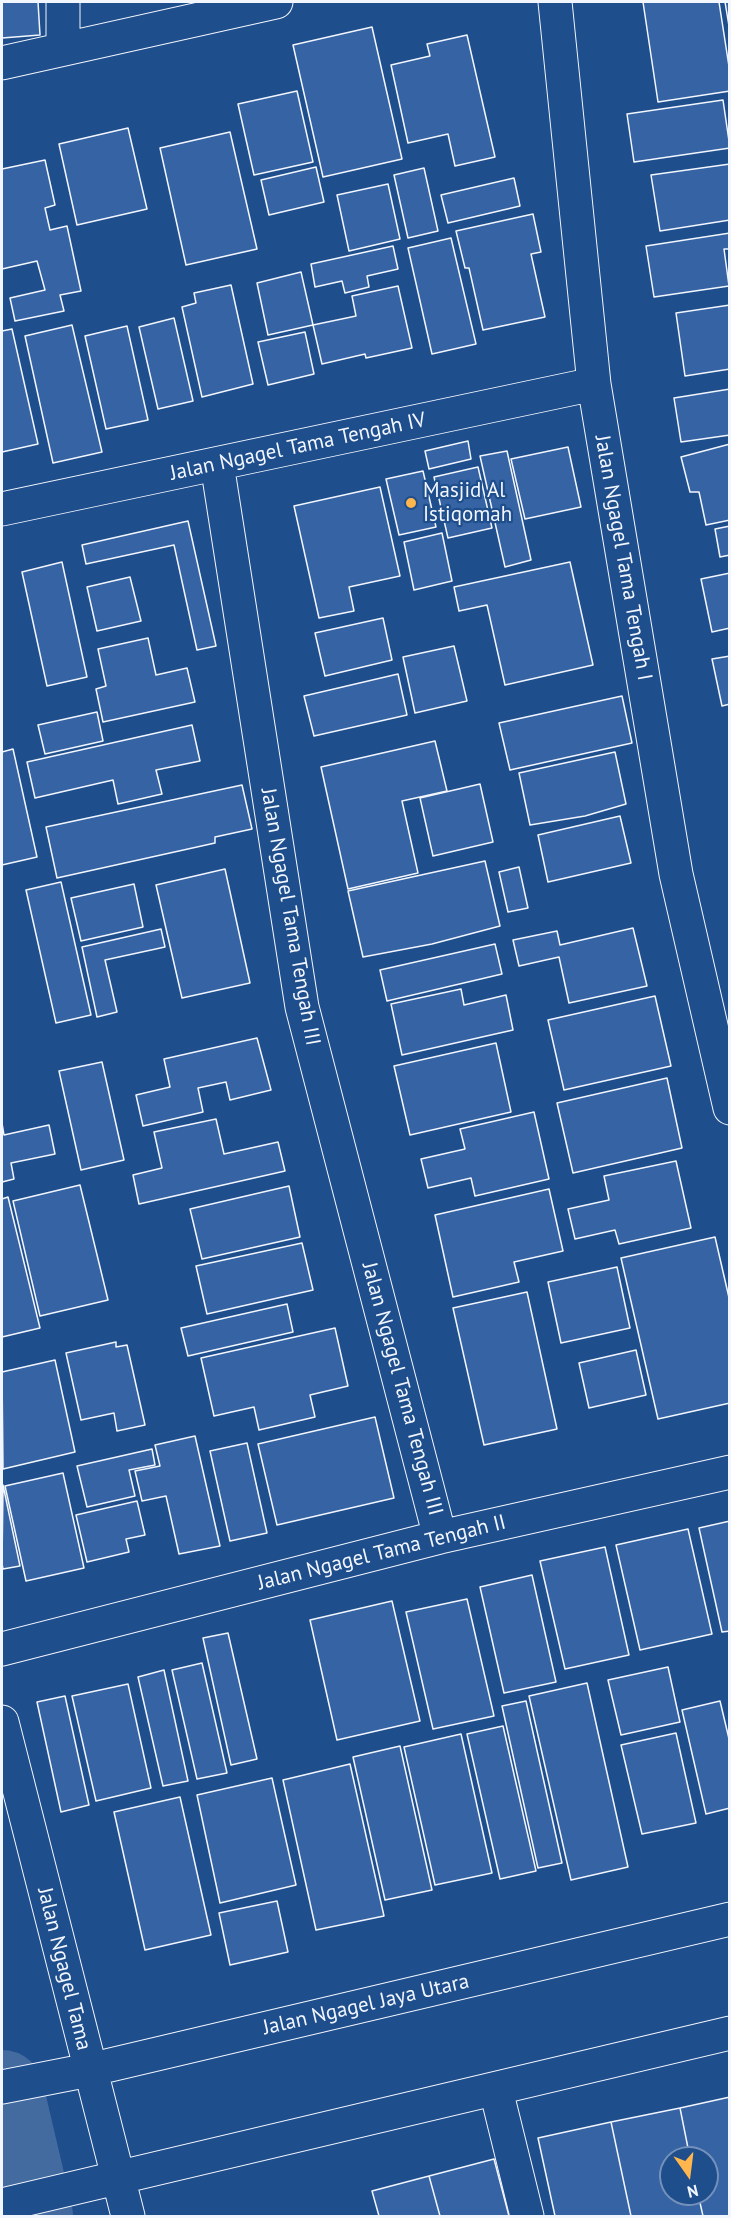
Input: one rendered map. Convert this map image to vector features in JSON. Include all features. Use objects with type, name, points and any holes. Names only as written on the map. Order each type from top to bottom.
[{"type":"street","points":[[63,2],[63,49]]},
{"type":"street","points":[[2,63],[276,2]]},
{"type":"street","name":"Jalan Ngagel Tama Tengah I","points":[[555,2],[594,384],[678,882],[729,1107]]},
{"type":"street","name":"Jalan Ngagel Tama Tengah IV","points":[[2,509],[594,384]]},
{"type":"street","name":"Jalan Ngagel Tama Tengah III","points":[[217,464],[302,1007],[440,1537]]},
{"type":"street","name":"Jalan Ngagel Tama Tengah II","points":[[2,1649],[440,1537],[729,1472]]},
{"type":"street","name":"Jalan Ngagel Tama","points":[[2,1722],[128,2217]]},
{"type":"street","name":"Jalan Ngagel Jaya Utara","points":[[2,2087],[89,2070],[729,1919]]},
{"type":"street","points":[[2,2205],[496,2090],[729,2033]]},
{"type":"street","points":[[496,2090],[527,2217]]},
{"type":"building","points":[[2,2],[38,2],[40,35],[2,38]]},
{"type":"building","points":[[643,2],[719,2],[730,73],[730,91],[658,102]]},
{"type":"building","points":[[725,2],[730,2],[730,32]]},
{"type":"building","points":[[372,27],[402,159],[323,177],[293,45]]},
{"type":"building","points":[[467,35],[495,157],[455,166],[448,134],[408,143],[391,65],[430,56],[427,44]]},
{"type":"building","points":[[297,91],[313,162],[254,175],[238,104]]},
{"type":"building","points":[[723,100],[730,148],[634,162],[627,114]]},
{"type":"building","points":[[128,128],[147,209],[77,225],[59,144]]},
{"type":"building","points":[[230,132],[257,249],[186,265],[160,148]]},
{"type":"building","points":[[45,160],[55,205],[45,208],[50,230],[67,226],[81,291],[60,295],[64,311],[15,321],[10,298],[45,290],[37,261],[2,269],[2,169]]},
{"type":"building","points":[[730,164],[730,220],[660,231],[651,175]]},
{"type":"building","points":[[316,167],[324,202],[269,215],[261,180]]},
{"type":"building","points":[[424,168],[438,231],[408,238],[394,175]]},
{"type":"building","points":[[514,178],[520,206],[448,223],[441,195]]},
{"type":"building","points":[[388,184],[400,239],[349,251],[337,195]]},
{"type":"building","points":[[533,214],[541,252],[531,254],[545,317],[483,330],[469,268],[465,268],[456,231]]},
{"type":"building","points":[[730,233],[730,249],[724,249],[729,286],[654,297],[646,246]]},
{"type":"building","points":[[451,238],[476,344],[432,354],[408,248]]},
{"type":"building","points":[[393,246],[398,269],[367,276],[369,287],[345,293],[342,281],[315,287],[311,264]]},
{"type":"building","points":[[301,272],[313,325],[268,335],[257,283]]},
{"type":"building","points":[[231,285],[253,384],[202,397],[182,307],[196,303],[194,293]]},
{"type":"building","points":[[398,286],[412,348],[366,358],[365,354],[322,364],[313,325],[356,316],[352,296]]},
{"type":"building","points":[[730,305],[730,369],[685,376],[676,313]]},
{"type":"building","points":[[174,318],[193,401],[158,409],[139,327]]},
{"type":"building","points":[[72,325],[102,452],[53,463],[25,336]]},
{"type":"building","points":[[127,326],[148,420],[106,429],[85,336]]},
{"type":"building","points":[[12,329],[38,444],[2,452],[2,331]]},
{"type":"building","points":[[305,332],[314,374],[268,385],[258,342]]},
{"type":"building","points":[[730,389],[730,435],[681,442],[674,398]]},
{"type":"building","points":[[468,441],[471,459],[429,469],[425,451]]},
{"type":"building","points":[[730,444],[730,520],[706,525],[699,492],[690,492],[681,457]]},
{"type":"building","points":[[568,447],[581,507],[525,519],[511,459]]},
{"type":"building","points":[[507,451],[531,560],[505,567],[480,456]]},
{"type":"building","points":[[478,467],[492,528],[448,538],[434,477]]},
{"type":"building","name":"Masjid Al Istiqomah","points":[[423,471],[436,527],[399,535],[386,479]]},
{"type":"building","points":[[380,487],[400,576],[349,587],[354,611],[319,618],[294,506]]},
{"type":"building","points":[[188,521],[216,646],[197,650],[174,545],[86,564],[82,545]]},
{"type":"building","points":[[730,526],[730,555],[720,557],[715,529]]},
{"type":"building","points":[[442,533],[452,581],[414,590],[404,542]]},
{"type":"building","points":[[62,562],[87,677],[47,686],[22,572]]},
{"type":"building","points":[[570,562],[593,665],[505,685],[487,605],[459,611],[454,587]]},
{"type":"building","points":[[730,573],[730,628],[712,632],[701,579]]},
{"type":"building","points":[[130,577],[141,621],[97,631],[87,587]]},
{"type":"building","points":[[383,618],[392,660],[325,676],[315,633]]},
{"type":"building","points":[[148,638],[156,675],[187,668],[195,702],[103,722],[96,689],[106,686],[98,649]]},
{"type":"building","points":[[454,646],[467,701],[415,713],[403,657]]},
{"type":"building","points":[[730,656],[730,704],[722,706],[712,659]]},
{"type":"building","points":[[398,674],[407,715],[314,736],[304,696]]},
{"type":"building","points":[[622,696],[632,743],[510,770],[499,723]]},
{"type":"building","points":[[97,712],[103,741],[45,754],[38,725]]},
{"type":"building","points":[[192,725],[200,761],[156,770],[162,794],[118,804],[113,780],[35,798],[27,762]]},
{"type":"building","points":[[435,741],[447,791],[402,801],[418,873],[348,889],[321,767]]},
{"type":"building","points":[[13,749],[37,857],[2,865],[2,752]]},
{"type":"building","points":[[615,752],[626,804],[585,816],[530,825],[519,773]]},
{"type":"building","points":[[480,784],[493,842],[433,856],[420,798]]},
{"type":"building","points":[[242,785],[252,829],[215,837],[215,843],[57,878],[46,827]]},
{"type":"building","points":[[620,816],[631,863],[548,882],[538,835]]},
{"type":"building","points":[[485,861],[500,926],[432,944],[363,957],[348,891]]},
{"type":"building","points":[[519,867],[528,908],[508,912],[499,872]]},
{"type":"building","points":[[225,869],[250,983],[182,998],[156,885]]},
{"type":"building","points":[[61,882],[91,1015],[56,1023],[26,890]]},
{"type":"building","points":[[134,884],[143,927],[81,941],[71,898]]},
{"type":"building","points":[[633,928],[647,986],[569,1003],[559,957],[519,966],[513,940],[557,931],[560,945]]},
{"type":"building","points":[[161,929],[165,947],[105,960],[117,1012],[97,1017],[82,947]]},
{"type":"building","points":[[495,944],[502,974],[387,1001],[380,970]]},
{"type":"building","points":[[461,989],[464,1005],[506,995],[513,1030],[402,1055],[391,1004]]},
{"type":"building","points":[[655,996],[671,1066],[564,1090],[548,1020]]},
{"type":"building","points":[[257,1038],[271,1090],[230,1100],[226,1082],[198,1088],[203,1112],[143,1126],[136,1095],[170,1087],[164,1059]]},
{"type":"building","points":[[496,1043],[511,1112],[410,1135],[394,1066]]},
{"type":"building","points":[[102,1062],[124,1160],[81,1170],[59,1071]]},
{"type":"building","points":[[667,1078],[682,1148],[573,1173],[557,1103]]},
{"type":"building","points":[[534,1112],[549,1179],[475,1196],[471,1178],[428,1188],[421,1159],[465,1149],[460,1129]]},
{"type":"building","points":[[216,1119],[224,1154],[278,1142],[285,1171],[139,1204],[133,1175],[162,1168],[154,1132]]},
{"type":"building","points":[[2,1123],[4,1135],[49,1125],[55,1154],[11,1163],[14,1179],[2,1182]]},
{"type":"building","points":[[676,1161],[691,1228],[619,1244],[615,1230],[575,1239],[568,1209],[609,1200],[604,1176]]},
{"type":"building","points":[[80,1185],[108,1300],[40,1316],[13,1201]]},
{"type":"building","points":[[289,1186],[300,1237],[202,1259],[190,1209]]},
{"type":"building","points":[[549,1189],[563,1251],[514,1262],[519,1282],[453,1297],[435,1215]]},
{"type":"building","points":[[8,1197],[40,1328],[2,1337],[2,1199]]},
{"type":"building","points":[[715,1237],[730,1302],[730,1403],[658,1419],[621,1258]]},
{"type":"building","points":[[302,1243],[313,1290],[207,1314],[196,1266]]},
{"type":"building","points":[[617,1267],[630,1328],[561,1343],[548,1282]]},
{"type":"building","points":[[527,1292],[557,1429],[484,1445],[453,1308]]},
{"type":"building","points":[[287,1304],[293,1332],[188,1356],[181,1328]]},
{"type":"building","points":[[335,1328],[348,1386],[310,1395],[315,1417],[259,1430],[254,1407],[214,1416],[201,1358]]},
{"type":"building","points":[[116,1342],[116,1347],[127,1345],[145,1425],[117,1431],[114,1413],[81,1420],[66,1353]]},
{"type":"building","points":[[636,1350],[646,1395],[589,1408],[579,1363]]},
{"type":"building","points":[[55,1360],[75,1452],[3,1469],[2,1372]]},
{"type":"building","points":[[375,1417],[394,1498],[277,1525],[258,1444]]},
{"type":"building","points":[[195,1436],[220,1546],[179,1554],[166,1496],[142,1501],[135,1471],[160,1466],[155,1445]]},
{"type":"building","points":[[247,1443],[267,1533],[230,1541],[210,1451]]},
{"type":"building","points":[[152,1449],[155,1465],[129,1470],[135,1496],[87,1507],[77,1466]]},
{"type":"building","points":[[63,1473],[84,1568],[26,1581],[5,1486]]},
{"type":"building","points":[[3,1485],[20,1566],[3,1569],[2,1564]]},
{"type":"building","points":[[137,1501],[145,1535],[126,1539],[129,1552],[87,1562],[76,1515]]},
{"type":"building","points":[[730,1521],[730,1631],[722,1632],[699,1528]]},
{"type":"building","points":[[688,1529],[712,1634],[640,1650],[616,1545]]},
{"type":"building","points":[[605,1547],[629,1655],[565,1669],[540,1561]]},
{"type":"building","points":[[532,1575],[556,1682],[504,1693],[480,1587]]},
{"type":"building","points":[[467,1599],[494,1716],[433,1729],[406,1612]]},
{"type":"building","points":[[392,1601],[420,1721],[337,1740],[310,1620]]},
{"type":"building","points":[[228,1633],[257,1759],[231,1765],[203,1638]]},
{"type":"building","points":[[202,1663],[227,1773],[197,1779],[172,1670]]},
{"type":"building","points":[[668,1667],[680,1722],[621,1735],[608,1680]]},
{"type":"building","points":[[164,1670],[188,1781],[163,1786],[138,1677]]},
{"type":"building","points":[[587,1683],[628,1867],[571,1880],[529,1696]]},
{"type":"building","points":[[128,1684],[151,1788],[96,1801],[72,1696]]},
{"type":"building","points":[[65,1696],[89,1805],[61,1812],[37,1702]]},
{"type":"building","points":[[526,1701],[562,1863],[538,1868],[502,1706]]},
{"type":"building","points":[[720,1701],[730,1743],[730,1808],[706,1814],[682,1710]]},
{"type":"building","points":[[503,1726],[536,1871],[500,1879],[467,1734]]},
{"type":"building","points":[[676,1733],[696,1823],[642,1834],[621,1745]]},
{"type":"building","points":[[461,1734],[492,1873],[435,1885],[404,1747]]},
{"type":"building","points":[[400,1746],[432,1890],[385,1900],[353,1757]]},
{"type":"building","points":[[350,1764],[384,1916],[316,1930],[283,1780]]},
{"type":"building","points":[[272,1778],[296,1885],[220,1903],[197,1795]]},
{"type":"building","points":[[180,1797],[211,1935],[145,1950],[114,1812]]},
{"type":"building","points":[[277,1901],[288,1952],[230,1965],[219,1913]]},
{"type":"building","points":[[730,2097],[730,2216],[703,2216],[701,2206],[719,2206],[719,2146],[688,2146],[680,2108]]},
{"type":"building","points":[[680,2108],[688,2146],[659,2146],[659,2206],[701,2206],[703,2216],[631,2216],[611,2122]]},
{"type":"building","points":[[611,2122],[631,2216],[555,2216],[538,2138]]},
{"type":"building","points":[[494,2159],[509,2216],[440,2216],[429,2176]]},
{"type":"building","points":[[429,2176],[440,2216],[379,2216],[372,2191]]},
{"type":"waterway","points":[[2,2092],[31,2216]]},
{"type":"place","name":"Masjid Al Istiqomah","points":[[411,503]]}]
